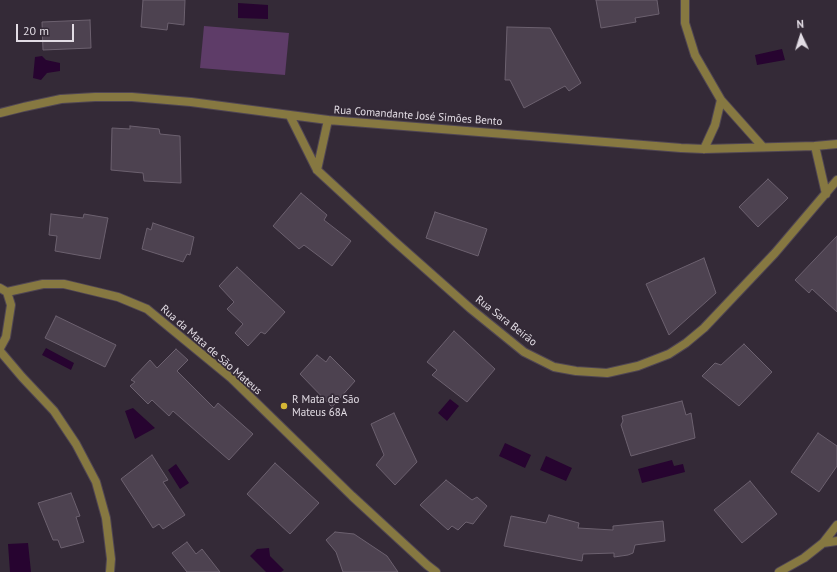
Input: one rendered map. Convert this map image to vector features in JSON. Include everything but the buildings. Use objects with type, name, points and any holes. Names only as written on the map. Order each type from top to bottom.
[{"type":"street","points":[[685,0],[685,23],[695,55],[720,100],[762,146]]},
{"type":"street","name":"Rua Comandante José Simões Bento","points":[[0,113],[61,99],[95,97],[150,98],[328,120],[704,148],[815,146],[837,144]]},
{"type":"street","points":[[704,148],[715,126],[720,100]]},
{"type":"street","name":"Rua Sara Beirão","points":[[290,116],[317,170],[471,309],[524,352],[554,367],[576,371],[608,373],[638,366],[669,354],[686,343],[704,328],[775,253],[837,180]]},
{"type":"street","points":[[317,170],[328,120]]},
{"type":"street","points":[[815,146],[826,194]]},
{"type":"street","name":"Rua da Mata de São Mateus","points":[[3,290],[44,284],[64,284],[118,297],[147,309],[231,378],[352,496],[427,566],[436,572]]},
{"type":"street","points":[[3,290],[10,298],[11,313],[6,336],[0,349],[22,377],[54,411],[76,444],[96,482],[106,518],[111,560],[110,572]]},
{"type":"street","points":[[779,572],[804,558],[823,543],[837,525]]},
{"type":"street","points":[[823,543],[837,541]]},
{"type":"shaded area","points":[[238,3],[268,5],[268,19],[238,18]]},
{"type":"shaded area","points":[[204,26],[289,33],[285,75],[200,68]]},
{"type":"shaded area","points":[[782,49],[785,60],[757,65],[755,55]]},
{"type":"shaded area","points":[[42,56],[46,60],[60,63],[60,71],[47,73],[41,80],[33,78],[35,57]]},
{"type":"shaded area","points":[[46,348],[74,363],[71,370],[42,355]]},
{"type":"shaded area","points":[[450,399],[459,406],[447,421],[438,413]]},
{"type":"shaded area","points":[[133,408],[155,428],[135,439],[125,411]]},
{"type":"shaded area","points":[[505,443],[531,455],[525,468],[499,456]]},
{"type":"shaded area","points":[[546,456],[572,468],[566,481],[540,470]]},
{"type":"shaded area","points":[[672,460],[674,466],[683,464],[685,472],[642,483],[638,469]]},
{"type":"shaded area","points":[[176,464],[189,483],[180,489],[168,470]]},
{"type":"shaded area","points":[[28,543],[31,572],[10,572],[8,544]]},
{"type":"shaded area","points":[[269,548],[270,556],[284,570],[281,572],[266,572],[250,556],[257,549]]},
{"type":"place","name":"R Mata de São Mateus 68A","points":[[284,406]]}]
